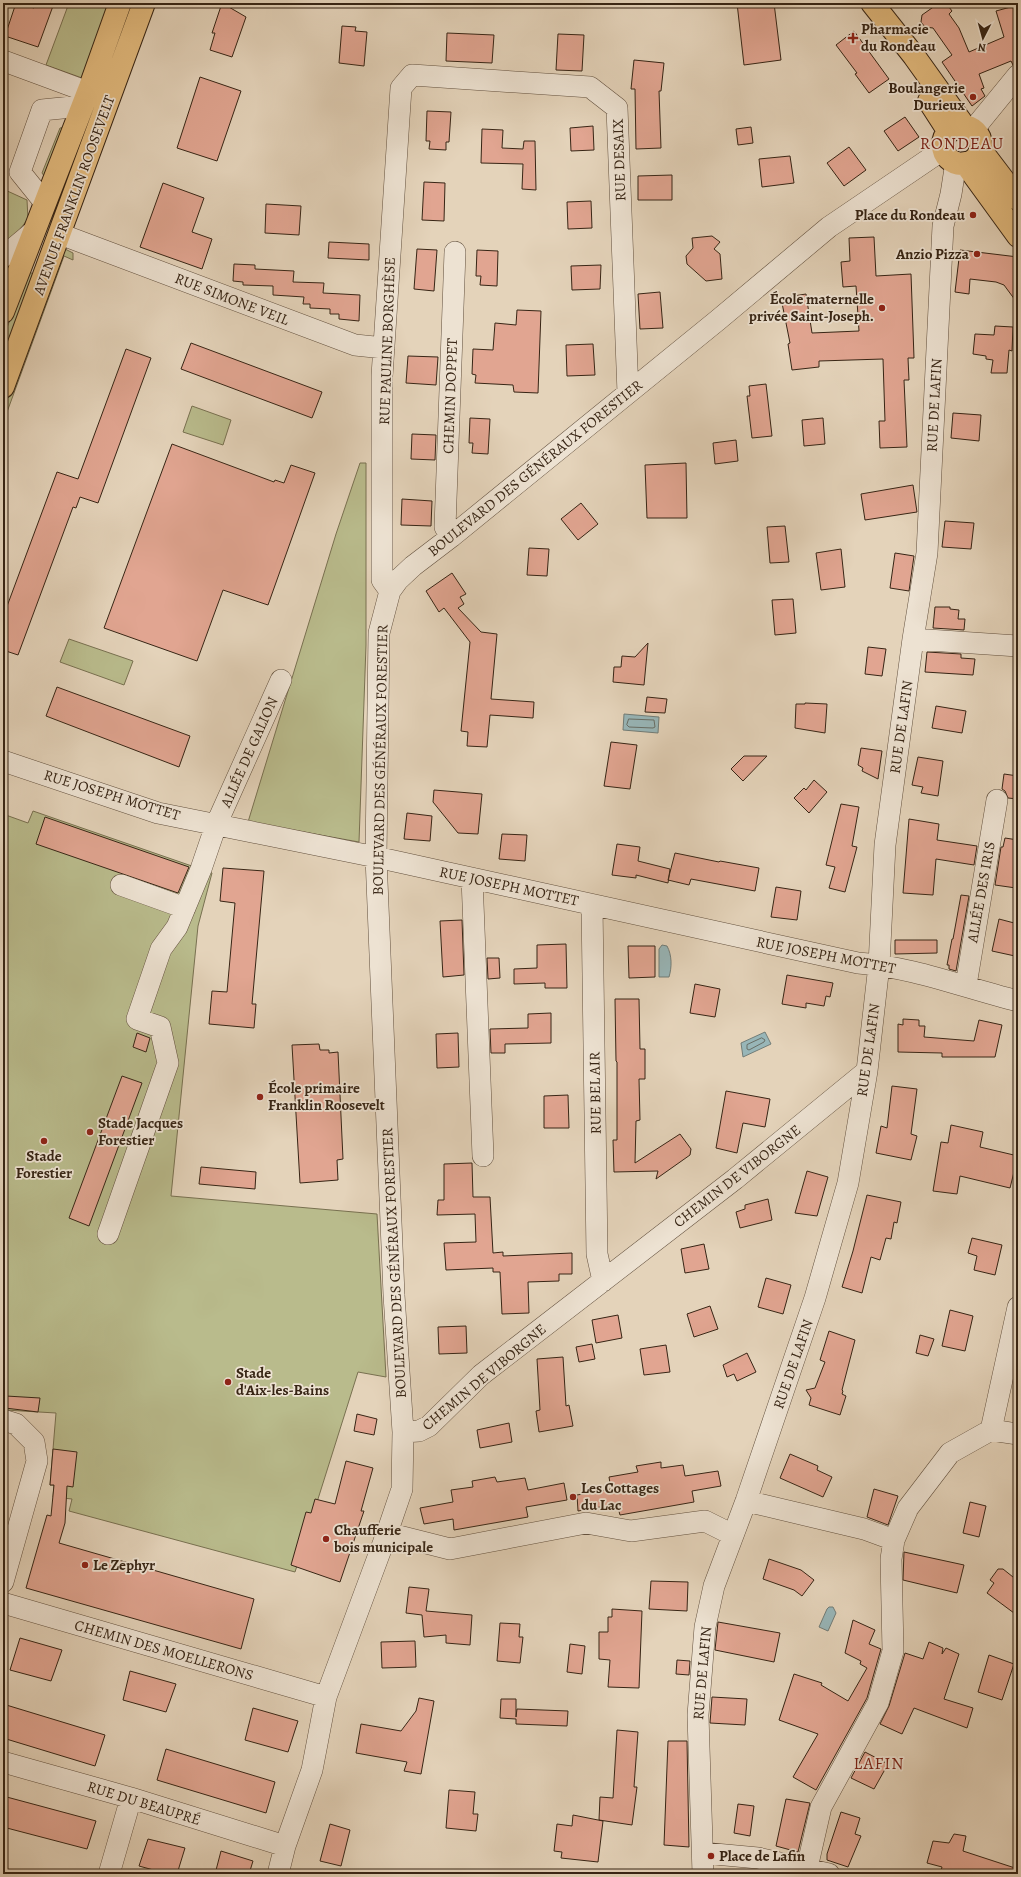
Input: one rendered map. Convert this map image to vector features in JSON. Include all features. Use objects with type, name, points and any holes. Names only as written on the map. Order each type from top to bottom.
[{"type":"main road","name":"AVENUE FRANKLIN ROOSEVELT","points":[[3,312],[85,99],[120,3]]},
{"type":"main road","name":"AVENUE FRANKLIN ROOSEVELT","points":[[3,387],[144,3]]},
{"type":"main road","points":[[872,3],[914,56],[960,146],[1018,236]]},
{"type":"main road","points":[[960,146],[1018,199]]},
{"type":"street","points":[[4,61],[85,99]]},
{"type":"street","name":"RUE DESAIX","points":[[401,88],[412,75],[590,87],[618,108],[628,393]]},
{"type":"street","points":[[960,146],[1018,75]]},
{"type":"street","name":"RUE PAULINE BORGHÈSE","points":[[390,591],[382,580],[382,376],[401,88]]},
{"type":"street","points":[[45,203],[20,172],[42,110],[85,99]]},
{"type":"street","name":"BOULEVARD DES GÉNÉRAUX FORESTIER","points":[[403,1432],[394,1295],[376,857],[379,633],[390,591],[398,580],[413,566],[451,537],[829,228],[913,170],[960,146]]},
{"type":"street","name":"RUE DE LAFIN","points":[[704,1853],[702,1835],[698,1715],[705,1627],[714,1586],[746,1501],[815,1298],[846,1191],[867,1071],[879,965],[884,851],[926,553],[943,226],[960,146]]},
{"type":"street","points":[[3,257],[34,231]]},
{"type":"street","name":"RUE SIMONE VEIL","points":[[60,234],[355,345],[384,348]]},
{"type":"street","name":"CHEMIN DOPPET","points":[[451,537],[445,526],[455,252]]},
{"type":"street","points":[[913,639],[1018,646]]},
{"type":"street","name":"ALLÉE DE GALION","points":[[108,1234],[168,1063],[160,1027],[137,1019],[161,949],[177,927],[201,869],[216,825],[281,680]]},
{"type":"street","name":"RUE JOSEPH MOTTET","points":[[3,760],[158,813],[376,857],[858,963],[879,965],[966,985],[1018,1001]]},
{"type":"street","name":"ALLÉE DES IRIS","points":[[966,985],[997,800]]},
{"type":"street","points":[[472,878],[483,1156]]},
{"type":"street","points":[[121,885],[185,908]]},
{"type":"street","name":"RUE BEL AIR","points":[[592,905],[597,1254],[603,1281]]},
{"type":"street","name":"CHEMIN DE VIBORGNE","points":[[278,1874],[285,1846],[312,1770],[326,1696],[402,1489],[403,1432],[419,1431],[429,1426],[481,1375],[735,1179],[867,1071]]},
{"type":"street","points":[[991,1430],[1018,1307]]},
{"type":"street","points":[[3,1420],[16,1424],[34,1442],[37,1461],[3,1582]]},
{"type":"street","points":[[806,1868],[821,1807],[878,1703],[893,1651],[891,1559],[894,1540],[908,1508],[950,1453],[991,1430],[1018,1434]]},
{"type":"street","points":[[746,1501],[864,1530],[894,1540]]},
{"type":"street","points":[[387,1533],[450,1549],[586,1523],[631,1531],[705,1521],[733,1535]]},
{"type":"street","name":"CHEMIN DES MOELLERONS","points":[[3,1603],[326,1696]]},
{"type":"street","name":"RUE DU BEAUPRÉ","points":[[3,1762],[131,1798],[285,1846]]},
{"type":"street","points":[[109,1874],[131,1798]]},
{"type":"street","points":[[704,1874],[704,1853],[758,1858],[829,1874]]},
{"type":"green space","points":[[69,3],[109,3],[82,78],[46,65]]},
{"type":"green space","points":[[66,127],[47,180],[42,173],[60,128]]},
{"type":"green space","points":[[3,189],[27,200],[28,219],[16,234],[3,245]]},
{"type":"green space","points":[[61,247],[73,253],[73,260],[64,256],[3,423],[3,405]]},
{"type":"green space","points":[[29,271],[35,276],[10,346],[3,338]]},
{"type":"green space","points":[[192,406],[231,420],[223,445],[183,432]]},
{"type":"green space","points":[[360,463],[366,463],[366,645],[359,842],[248,822],[336,534]]},
{"type":"green space","points":[[69,639],[133,661],[124,685],[60,662]]},
{"type":"green space","name":"Stade Jacques Forestier","points":[[33,811],[212,873],[198,926],[171,1196],[377,1214],[386,1377],[358,1372],[295,1572],[69,1511],[72,1499],[53,1497],[54,1485],[50,1485],[56,1413],[5,1410],[3,1408],[3,814],[28,823]]},
{"type":"water","points":[[624,714],[659,717],[658,733],[623,730]]},
{"type":"water","points":[[662,945],[667,946],[671,957],[669,977],[659,977],[659,949]]},
{"type":"water","points":[[765,1032],[771,1044],[743,1057],[741,1043]]},
{"type":"water","points":[[829,1607],[833,1607],[836,1613],[828,1631],[819,1627]]},
{"type":"building","points":[[16,3],[34,8],[36,3],[45,3],[53,6],[38,47],[5,36]]},
{"type":"building","points":[[222,3],[246,17],[232,57],[210,50],[215,33],[212,33]]},
{"type":"building","points":[[737,3],[774,3],[781,60],[744,65]]},
{"type":"building","points":[[939,3],[946,3],[952,11],[949,14],[959,28],[969,52],[1004,37],[996,11],[1018,5],[1018,63],[1013,65],[1011,61],[979,74],[984,88],[981,89],[985,96],[972,106],[942,62],[952,55],[933,28],[925,27],[921,22],[922,15]]},
{"type":"building","points":[[342,26],[356,27],[355,31],[367,32],[364,66],[339,63]]},
{"type":"building","points":[[854,31],[889,79],[869,93],[855,74],[857,73],[836,45]]},
{"type":"building","points":[[447,33],[494,35],[492,63],[446,61]]},
{"type":"building","points":[[558,34],[584,35],[582,71],[556,70]]},
{"type":"building","points":[[634,60],[664,63],[661,91],[659,91],[661,148],[636,149],[635,89],[631,89]]},
{"type":"building","points":[[200,77],[241,91],[217,161],[177,148]]},
{"type":"building","points":[[427,111],[451,112],[449,142],[446,142],[446,150],[429,149],[430,141],[426,141]]},
{"type":"building","points":[[905,117],[919,137],[898,151],[884,131]]},
{"type":"building","points":[[593,126],[594,150],[571,151],[570,128]]},
{"type":"building","points":[[751,127],[753,143],[738,145],[736,129]]},
{"type":"building","points":[[482,129],[503,130],[502,148],[523,149],[524,141],[535,141],[536,190],[522,189],[523,164],[481,163]]},
{"type":"building","points":[[849,147],[866,170],[844,186],[827,163]]},
{"type":"building","points":[[790,156],[794,183],[762,187],[759,159]]},
{"type":"building","points":[[672,175],[672,200],[638,200],[638,176]]},
{"type":"building","points":[[424,182],[445,183],[444,221],[422,220]]},
{"type":"building","points":[[163,183],[204,198],[192,232],[212,239],[202,269],[140,247]]},
{"type":"building","points":[[591,201],[592,228],[568,229],[567,202]]},
{"type":"building","points":[[266,204],[301,206],[299,235],[265,233]]},
{"type":"building","points":[[712,236],[720,242],[714,249],[720,254],[722,279],[706,281],[687,264],[686,256],[693,248],[692,238]]},
{"type":"building","points":[[874,237],[876,276],[911,274],[914,358],[908,358],[909,380],[904,380],[907,447],[880,448],[879,421],[885,421],[883,359],[819,361],[819,367],[792,370],[788,344],[790,343],[781,298],[806,294],[812,333],[859,331],[856,286],[843,287],[841,262],[850,261],[849,238]]},
{"type":"building","points":[[329,242],[369,244],[369,260],[328,258]]},
{"type":"building","points":[[417,249],[437,250],[434,291],[414,289]]},
{"type":"building","points":[[477,250],[498,251],[497,286],[480,285],[481,276],[476,276]]},
{"type":"building","points":[[960,250],[1018,257],[1018,304],[1004,285],[996,282],[970,279],[969,294],[955,292]]},
{"type":"building","points":[[234,264],[255,265],[255,269],[294,271],[293,282],[324,283],[323,293],[360,295],[359,321],[339,319],[339,314],[330,314],[330,309],[310,308],[310,304],[303,304],[304,297],[273,295],[273,286],[243,285],[243,282],[233,281]]},
{"type":"building","points":[[601,265],[600,289],[572,290],[571,266]]},
{"type":"building","points":[[660,292],[663,328],[640,329],[638,294]]},
{"type":"building","points":[[517,310],[541,311],[538,393],[514,392],[513,385],[475,383],[476,375],[472,374],[473,349],[493,350],[495,323],[516,325]]},
{"type":"building","points":[[995,326],[1013,327],[1012,351],[1009,350],[1007,373],[991,373],[993,360],[986,359],[986,356],[973,354],[975,334],[994,335]]},
{"type":"building","points":[[191,343],[322,392],[312,418],[181,369]]},
{"type":"building","points":[[593,344],[595,375],[567,376],[566,345]]},
{"type":"building","points":[[126,349],[151,358],[98,503],[80,497],[76,508],[73,507],[18,655],[3,650],[3,617],[57,472],[78,479]]},
{"type":"building","points":[[408,356],[438,357],[436,385],[406,383]]},
{"type":"building","points":[[766,384],[772,436],[752,438],[747,396],[750,396],[749,386]]},
{"type":"building","points":[[953,413],[981,415],[979,441],[951,438]]},
{"type":"building","points":[[470,418],[490,419],[488,454],[472,453],[473,443],[469,443]]},
{"type":"building","points":[[823,418],[825,444],[804,446],[802,420]]},
{"type":"building","points":[[412,434],[436,435],[435,460],[411,459]]},
{"type":"building","points":[[736,440],[738,461],[715,464],[713,443]]},
{"type":"building","points":[[172,444],[274,482],[275,480],[284,483],[291,465],[315,473],[268,605],[223,590],[197,661],[104,628]]},
{"type":"building","points":[[686,463],[687,518],[647,518],[645,465]]},
{"type":"building","points":[[913,485],[917,512],[865,520],[861,494]]},
{"type":"building","points":[[402,499],[432,501],[431,526],[401,525]]},
{"type":"building","points":[[581,503],[598,524],[578,540],[561,519]]},
{"type":"building","points":[[945,521],[974,523],[971,549],[942,547]]},
{"type":"building","points":[[785,526],[789,562],[770,563],[767,527]]},
{"type":"building","points":[[529,548],[549,549],[547,576],[527,575]]},
{"type":"building","points":[[841,549],[845,587],[821,590],[816,553]]},
{"type":"building","points":[[895,553],[914,556],[909,591],[890,588]]},
{"type":"building","points":[[452,573],[466,594],[460,597],[464,604],[458,608],[481,632],[497,634],[491,699],[534,702],[533,718],[490,715],[487,747],[467,746],[468,732],[461,731],[470,642],[444,608],[439,612],[426,591]]},
{"type":"building","points":[[793,599],[796,633],[775,635],[772,600]]},
{"type":"building","points":[[935,607],[950,607],[950,609],[959,610],[958,619],[965,619],[964,630],[933,628]]},
{"type":"building","points":[[648,643],[644,685],[613,682],[614,667],[621,667],[622,656],[635,657]]},
{"type":"building","points":[[868,647],[886,649],[882,676],[865,674]]},
{"type":"building","points":[[927,652],[961,654],[961,658],[975,659],[973,675],[925,672]]},
{"type":"building","points":[[57,687],[190,736],[179,767],[46,716]]},
{"type":"building","points":[[647,697],[667,699],[665,713],[645,712]]},
{"type":"building","points":[[796,704],[827,704],[825,733],[795,728]]},
{"type":"building","points":[[936,706],[966,711],[962,733],[932,728]]},
{"type":"building","points":[[611,742],[637,745],[630,789],[604,786]]},
{"type":"building","points":[[861,748],[882,751],[878,779],[862,771],[863,768],[858,765]]},
{"type":"building","points":[[744,756],[767,756],[743,781],[731,769]]},
{"type":"building","points":[[918,757],[943,761],[938,796],[921,793],[923,787],[912,785]]},
{"type":"building","points":[[1004,774],[1018,776],[1018,799],[1008,798],[1005,791],[1002,789]]},
{"type":"building","points":[[814,780],[827,792],[809,813],[794,798],[804,788],[806,790]]},
{"type":"building","points":[[434,790],[482,794],[478,834],[458,833],[433,802]]},
{"type":"building","points":[[841,804],[859,807],[852,846],[857,847],[845,892],[829,888],[835,867],[826,865]]},
{"type":"building","points":[[407,813],[432,816],[430,841],[404,839]]},
{"type":"building","points":[[45,817],[189,867],[178,893],[36,844]]},
{"type":"building","points":[[909,819],[939,824],[937,840],[977,846],[974,865],[936,859],[933,895],[903,893]]},
{"type":"building","points":[[502,834],[527,835],[525,861],[499,859]]},
{"type":"building","points":[[1005,838],[1018,840],[1018,876],[1016,888],[995,885],[1001,847],[1003,847]]},
{"type":"building","points":[[617,844],[640,847],[638,861],[670,869],[668,883],[636,875],[636,878],[612,875]]},
{"type":"building","points":[[675,853],[759,868],[755,891],[691,879],[689,885],[668,880]]},
{"type":"building","points":[[223,868],[264,871],[252,1004],[256,1004],[254,1028],[209,1024],[212,991],[227,992],[235,903],[220,901]]},
{"type":"building","points":[[776,887],[801,891],[797,920],[771,917]]},
{"type":"building","points":[[961,895],[969,896],[956,971],[949,969],[949,965],[947,965]]},
{"type":"building","points":[[999,919],[1018,924],[1018,945],[1015,956],[992,951]]},
{"type":"building","points":[[462,920],[464,975],[443,977],[440,921]]},
{"type":"building","points":[[895,940],[937,940],[937,953],[895,954]]},
{"type":"building","points":[[566,944],[567,988],[545,988],[545,983],[514,984],[514,969],[537,968],[537,945]]},
{"type":"building","points":[[628,946],[655,946],[655,977],[629,978]]},
{"type":"building","points":[[487,958],[499,958],[500,978],[488,979]]},
{"type":"building","points":[[787,975],[833,983],[830,997],[826,996],[824,1006],[806,1003],[806,1008],[782,1004]]},
{"type":"building","points":[[695,984],[720,989],[715,1017],[690,1013]]},
{"type":"building","points":[[615,999],[639,999],[640,1049],[645,1049],[645,1079],[639,1079],[640,1120],[636,1121],[635,1163],[680,1134],[691,1149],[690,1155],[656,1179],[658,1171],[614,1172],[613,1140],[617,1140]]},
{"type":"building","points":[[551,1013],[551,1043],[505,1044],[505,1053],[491,1053],[490,1029],[528,1028],[528,1014]]},
{"type":"building","points":[[903,1019],[919,1020],[919,1026],[925,1026],[924,1037],[974,1041],[979,1020],[1002,1025],[995,1057],[942,1057],[942,1053],[898,1052],[898,1024],[903,1025]]},
{"type":"building","points":[[137,1033],[150,1038],[146,1052],[133,1047]]},
{"type":"building","points":[[458,1033],[459,1067],[437,1068],[436,1034]]},
{"type":"building","points":[[319,1044],[320,1050],[329,1050],[329,1053],[338,1052],[343,1159],[337,1160],[338,1180],[300,1183],[292,1045]]},
{"type":"building","points":[[122,1076],[142,1083],[89,1226],[69,1218]]},
{"type":"building","points":[[892,1086],[917,1089],[911,1134],[917,1136],[911,1160],[876,1153],[881,1126],[887,1128]]},
{"type":"building","points":[[726,1091],[770,1099],[765,1127],[743,1123],[737,1153],[716,1148]]},
{"type":"building","points":[[568,1095],[569,1128],[544,1128],[544,1096]]},
{"type":"building","points":[[951,1125],[983,1132],[980,1147],[1018,1156],[1010,1188],[960,1176],[957,1194],[933,1191],[941,1142],[948,1143]]},
{"type":"building","points":[[472,1163],[473,1197],[490,1197],[493,1253],[503,1252],[503,1256],[572,1253],[572,1274],[559,1274],[559,1281],[528,1282],[529,1313],[502,1314],[500,1272],[493,1272],[493,1268],[446,1270],[444,1243],[476,1242],[475,1214],[437,1215],[438,1200],[444,1200],[444,1164]]},
{"type":"building","points":[[201,1167],[256,1172],[255,1189],[199,1184]]},
{"type":"building","points":[[807,1171],[828,1177],[817,1216],[795,1213]]},
{"type":"building","points":[[867,1195],[901,1202],[897,1223],[894,1222],[891,1239],[886,1238],[880,1260],[871,1257],[862,1293],[842,1287]]},
{"type":"building","points":[[768,1199],[772,1220],[740,1228],[736,1212],[745,1209],[745,1205]]},
{"type":"building","points":[[972,1238],[1002,1245],[995,1275],[974,1270],[977,1256],[968,1253]]},
{"type":"building","points":[[704,1244],[709,1269],[685,1273],[681,1249]]},
{"type":"building","points":[[766,1278],[791,1285],[783,1314],[758,1307]]},
{"type":"building","points":[[710,1306],[718,1329],[694,1337],[687,1314]]},
{"type":"building","points":[[950,1310],[973,1316],[965,1351],[942,1346]]},
{"type":"building","points":[[618,1315],[622,1338],[596,1343],[592,1320]]},
{"type":"building","points":[[466,1326],[467,1353],[439,1354],[438,1327]]},
{"type":"building","points":[[829,1331],[855,1340],[842,1390],[842,1394],[846,1396],[840,1415],[809,1405],[811,1398],[806,1390],[815,1388],[825,1362],[820,1360]]},
{"type":"building","points":[[920,1335],[934,1339],[928,1356],[916,1353]]},
{"type":"building","points":[[592,1344],[595,1359],[579,1362],[576,1347]]},
{"type":"building","points":[[666,1345],[670,1372],[644,1375],[640,1349]]},
{"type":"building","points":[[747,1353],[756,1372],[737,1381],[734,1374],[727,1377],[723,1365]]},
{"type":"building","points":[[563,1357],[566,1406],[569,1405],[573,1426],[539,1432],[536,1411],[540,1410],[537,1359]]},
{"type":"building","points":[[6,1396],[40,1398],[38,1412],[5,1408]]},
{"type":"building","points":[[357,1414],[377,1419],[374,1435],[354,1431]]},
{"type":"building","points":[[509,1423],[512,1442],[480,1448],[477,1430]]},
{"type":"building","name":"Le Zephyr","points":[[53,1449],[77,1452],[73,1487],[67,1486],[65,1523],[59,1543],[254,1599],[241,1649],[26,1588],[47,1515],[51,1516],[54,1485],[50,1485]]},
{"type":"building","points":[[790,1454],[818,1466],[817,1470],[832,1477],[823,1497],[780,1478]]},
{"type":"building","name":"Chaufferie bois municipale","points":[[346,1461],[373,1468],[361,1511],[364,1511],[340,1582],[291,1565],[306,1512],[311,1513],[315,1499],[335,1504]]},
{"type":"building","points":[[661,1462],[661,1468],[683,1465],[685,1476],[718,1471],[721,1486],[692,1491],[694,1502],[620,1515],[617,1504],[578,1511],[577,1495],[611,1489],[609,1477],[638,1472],[636,1466]]},
{"type":"building","points":[[495,1477],[497,1482],[525,1478],[528,1490],[564,1483],[567,1500],[526,1507],[528,1517],[454,1530],[453,1519],[424,1524],[420,1508],[453,1502],[451,1490],[473,1487],[472,1481]]},
{"type":"building","points":[[874,1489],[898,1496],[888,1525],[867,1517]]},
{"type":"building","points":[[970,1502],[986,1506],[979,1537],[963,1533]]},
{"type":"building","points":[[904,1552],[964,1565],[957,1593],[903,1580]]},
{"type":"building","points":[[769,1559],[801,1570],[814,1580],[802,1596],[794,1590],[763,1579]]},
{"type":"building","points":[[998,1569],[1003,1569],[1018,1581],[1018,1616],[987,1593],[994,1583],[990,1580]]},
{"type":"building","points":[[651,1581],[688,1582],[687,1611],[649,1609]]},
{"type":"building","points":[[409,1587],[429,1589],[426,1611],[472,1615],[470,1645],[446,1643],[446,1635],[424,1637],[422,1615],[406,1613]]},
{"type":"building","points":[[612,1609],[642,1611],[639,1688],[608,1687],[610,1660],[599,1659],[599,1632],[608,1632],[608,1617],[612,1617]]},
{"type":"building","points":[[853,1620],[875,1630],[869,1644],[881,1649],[867,1698],[816,1790],[793,1777],[818,1734],[779,1720],[794,1674],[822,1683],[821,1685],[848,1701],[867,1668],[860,1664],[861,1661],[845,1653]]},
{"type":"building","points":[[718,1622],[780,1633],[774,1662],[715,1650]]},
{"type":"building","points":[[500,1623],[520,1624],[519,1637],[523,1637],[520,1663],[497,1661]]},
{"type":"building","points":[[20,1638],[62,1650],[51,1681],[10,1670]]},
{"type":"building","points":[[415,1641],[416,1667],[382,1668],[381,1642]]},
{"type":"building","points":[[929,1642],[943,1648],[942,1654],[946,1648],[959,1654],[944,1699],[973,1708],[967,1728],[914,1708],[902,1734],[880,1724],[889,1706],[905,1653],[923,1659]]},
{"type":"building","points":[[570,1644],[585,1646],[582,1674],[567,1672]]},
{"type":"building","points":[[989,1655],[1014,1664],[1002,1700],[978,1692]]},
{"type":"building","points":[[677,1660],[690,1661],[689,1675],[676,1674]]},
{"type":"building","points":[[130,1671],[176,1684],[166,1712],[123,1700]]},
{"type":"building","points":[[712,1697],[747,1699],[745,1725],[710,1723]]},
{"type":"building","points":[[419,1698],[434,1701],[421,1774],[404,1771],[407,1762],[356,1753],[361,1724],[401,1731],[416,1711]]},
{"type":"building","points":[[501,1699],[516,1699],[516,1717],[517,1709],[568,1711],[567,1726],[516,1724],[516,1719],[500,1718]]},
{"type":"building","points":[[3,1704],[105,1735],[95,1766],[3,1738]]},
{"type":"building","points":[[253,1708],[298,1721],[288,1752],[245,1740]]},
{"type":"building","points":[[617,1730],[638,1732],[634,1787],[637,1787],[632,1825],[599,1820],[600,1797],[613,1798]]},
{"type":"building","points":[[668,1741],[687,1741],[689,1847],[664,1845]]},
{"type":"building","points":[[166,1749],[275,1782],[266,1813],[157,1780]]},
{"type":"building","points":[[865,1752],[888,1764],[874,1789],[851,1778]]},
{"type":"building","points":[[449,1790],[475,1792],[473,1814],[478,1814],[476,1831],[446,1828]]},
{"type":"building","points":[[3,1796],[96,1821],[87,1849],[3,1827]]},
{"type":"building","points":[[786,1799],[810,1803],[798,1852],[776,1846]]},
{"type":"building","points":[[738,1804],[754,1806],[750,1836],[734,1833]]},
{"type":"building","points":[[841,1812],[860,1818],[855,1834],[861,1836],[848,1867],[827,1860],[827,1854]]},
{"type":"building","points":[[573,1815],[603,1821],[598,1862],[561,1858],[562,1852],[554,1851],[557,1824],[572,1826]]},
{"type":"building","points":[[330,1824],[350,1830],[341,1866],[320,1861]]},
{"type":"building","points":[[954,1834],[966,1836],[963,1851],[1018,1869],[1018,1874],[940,1874],[942,1867],[927,1863],[933,1841],[949,1843]]},
{"type":"building","points":[[148,1839],[185,1848],[177,1874],[168,1874],[139,1866]]},
{"type":"building","points":[[221,1851],[253,1861],[249,1874],[215,1874]]},
{"type":"place","name":"Pharmacie du Rondeau","points":[[853,38]]},
{"type":"place","name":"Boulangerie Durieux","points":[[973,97]]},
{"type":"place","name":"Place du Rondeau","points":[[973,215]]},
{"type":"place","name":"Anzio Pizza","points":[[977,254]]},
{"type":"place","name":"École maternelle privée Saint-Joseph.","points":[[882,308]]},
{"type":"place","name":"École primaire Franklin Roosevelt","points":[[260,1097]]},
{"type":"place","name":"Stade Jacques Forestier","points":[[90,1132]]},
{"type":"place","name":"Stade Forestier","points":[[44,1141]]},
{"type":"place","name":"Stade d'Aix-les-Bains","points":[[228,1382]]},
{"type":"place","name":"Les Cottages du Lac","points":[[573,1497]]},
{"type":"place","name":"Chaufferie bois municipale","points":[[326,1539]]},
{"type":"place","name":"Le Zephyr","points":[[85,1565]]},
{"type":"place","name":"Place de Lafin","points":[[711,1856]]},
{"type":"district","name":"RONDEAU","points":[[962,143]]},
{"type":"district","name":"LAFIN","points":[[879,1763]]}]
